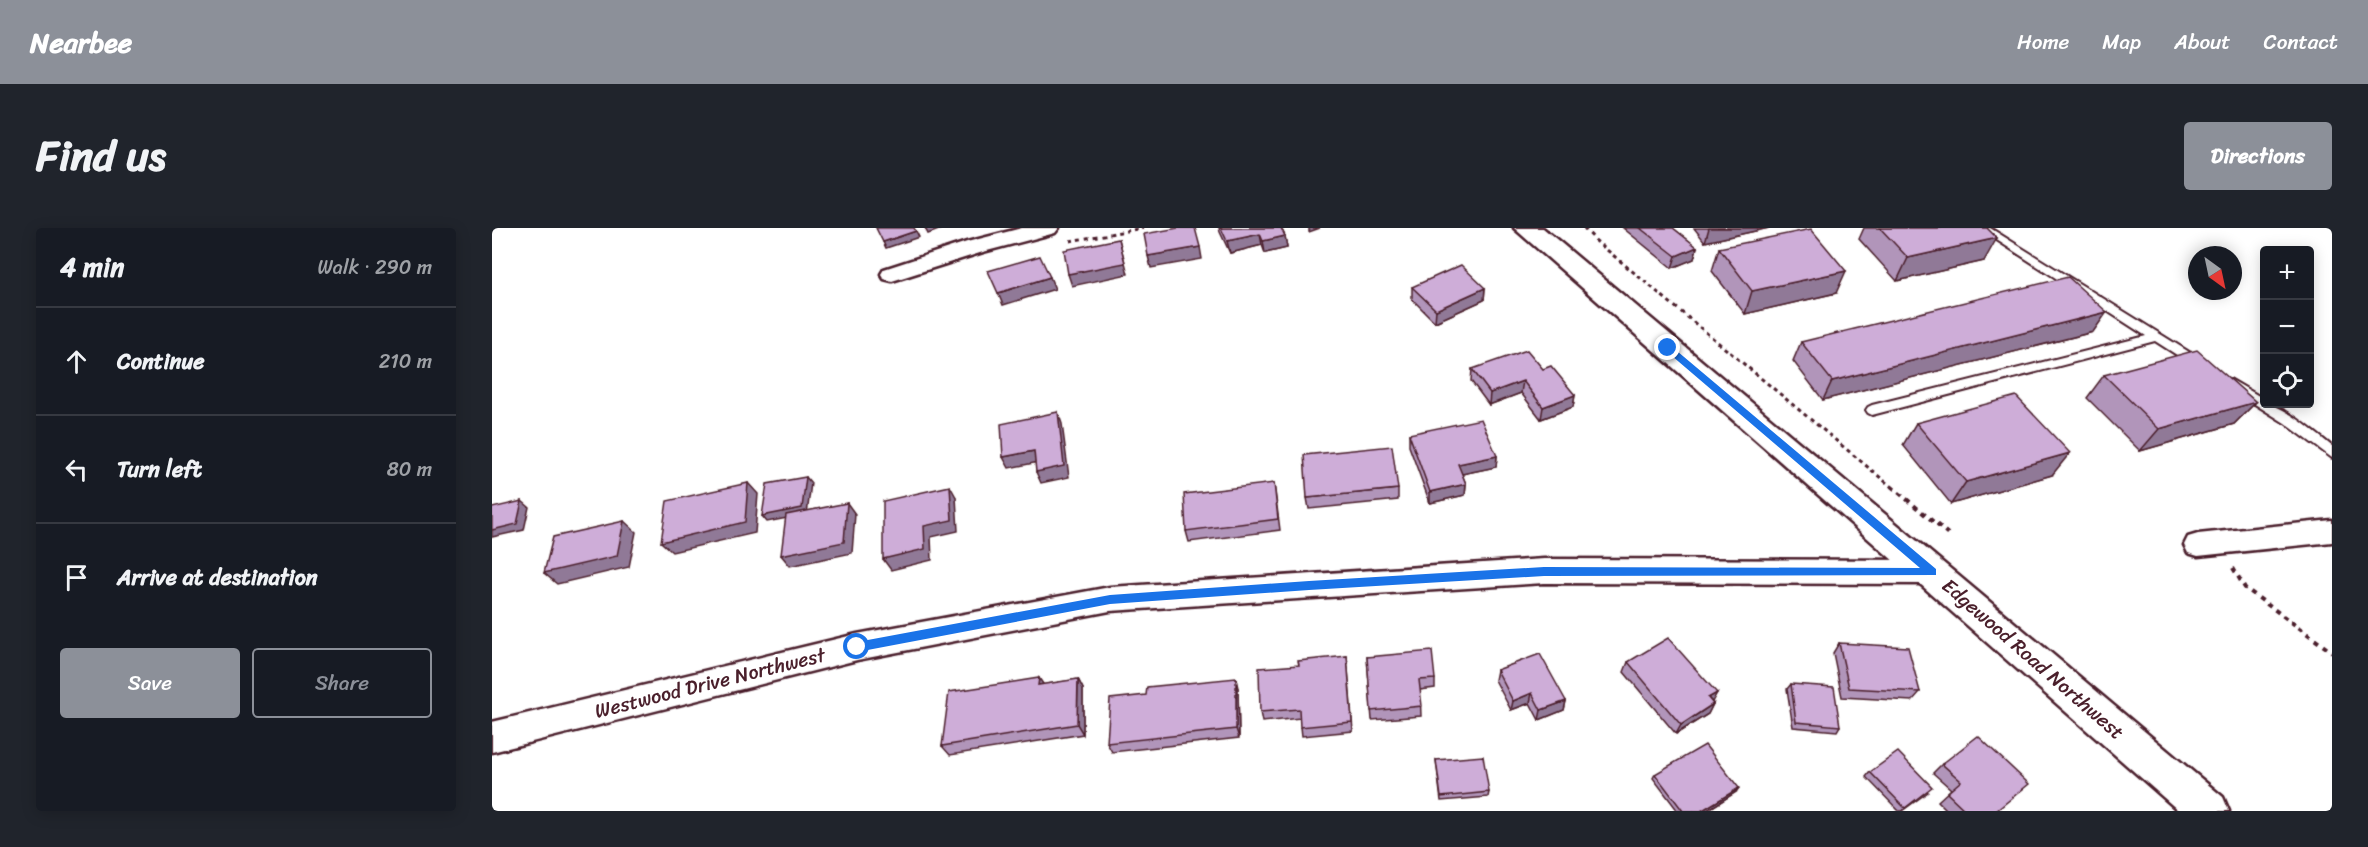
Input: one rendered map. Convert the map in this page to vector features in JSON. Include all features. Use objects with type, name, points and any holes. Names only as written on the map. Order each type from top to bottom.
[{"type":"main road","name":"Edgewood Road Northwest","points":[[1527,228],[2209,811]]},
{"type":"street","points":[[891,274],[975,247],[1054,236]]},
{"type":"street","points":[[2207,544],[2332,531]]},
{"type":"street","name":"Westwood Drive Northwest","points":[[492,737],[857,647],[1110,599],[1544,571],[1932,572]]},
{"type":"lane","points":[[1983,228],[2289,420],[2332,453]]},
{"type":"lane","points":[[2048,288],[2071,283]]},
{"type":"lane","points":[[1872,410],[2156,337]]},
{"type":"path","points":[[1054,236],[1143,228]]},
{"type":"path","points":[[1584,228],[1596,241],[1948,534]]},
{"type":"path","points":[[2207,544],[2245,588],[2332,652]]},
{"type":"building","points":[[876,228],[914,228],[916,231],[883,242]]},
{"type":"building","points":[[1178,228],[1195,228],[1200,247],[1148,256],[1144,234]]},
{"type":"building","points":[[1221,228],[1281,228],[1285,236],[1263,241],[1260,234],[1227,241]]},
{"type":"building","points":[[1640,228],[1673,228],[1697,247],[1676,256]]},
{"type":"building","points":[[1880,228],[1987,228],[1997,238],[1908,258]]},
{"type":"building","points":[[1811,229],[1846,271],[1752,291],[1719,248]]},
{"type":"building","points":[[1119,239],[1125,263],[1068,274],[1064,250]]},
{"type":"building","points":[[1040,256],[1050,277],[998,293],[988,271]]},
{"type":"building","points":[[1461,265],[1485,288],[1436,310],[1412,287]]},
{"type":"building","points":[[2068,277],[2107,312],[1832,381],[1801,342]]},
{"type":"building","points":[[1527,350],[1543,369],[1551,366],[1575,395],[1543,407],[1523,381],[1490,393],[1472,369]]},
{"type":"building","points":[[2197,350],[2256,402],[2159,429],[2104,375]]},
{"type":"building","points":[[2016,396],[2070,453],[1966,482],[1916,423]]},
{"type":"building","points":[[1058,412],[1064,466],[1036,472],[1034,451],[1003,457],[1001,424]]},
{"type":"building","points":[[1481,419],[1497,456],[1458,464],[1466,484],[1430,492],[1409,434]]},
{"type":"building","points":[[1392,446],[1398,489],[1307,498],[1304,455]]},
{"type":"building","points":[[806,477],[802,508],[762,516],[767,484]]},
{"type":"building","points":[[748,483],[745,522],[661,542],[667,501]]},
{"type":"building","points":[[1274,483],[1278,519],[1186,531],[1184,494]]},
{"type":"building","points":[[950,486],[952,520],[924,526],[925,549],[883,559],[883,501]]},
{"type":"building","points":[[522,501],[517,524],[492,530],[492,508]]},
{"type":"building","points":[[847,503],[844,542],[781,555],[786,515]]},
{"type":"building","points":[[624,521],[617,556],[544,573],[553,537]]},
{"type":"building","points":[[1668,638],[1717,693],[1708,698],[1713,704],[1681,725],[1628,662]]},
{"type":"building","points":[[1839,643],[1908,647],[1920,692],[1849,688]]},
{"type":"building","points":[[1432,651],[1435,679],[1419,680],[1422,706],[1371,711],[1367,657]]},
{"type":"building","points":[[1540,654],[1566,701],[1541,710],[1532,693],[1513,701],[1497,670]]},
{"type":"building","points":[[1347,656],[1352,722],[1300,727],[1299,709],[1260,712],[1259,668],[1299,665],[1298,661]]},
{"type":"building","points":[[1039,678],[1038,685],[1078,679],[1077,724],[942,746],[949,692]]},
{"type":"building","points":[[1236,678],[1236,729],[1107,743],[1110,699],[1146,695],[1147,687]]},
{"type":"building","points":[[1791,684],[1834,687],[1840,726],[1796,722]]},
{"type":"building","points":[[1978,736],[2029,784],[1996,811],[1966,811],[1947,793],[1961,781],[1942,764]]},
{"type":"building","points":[[1705,745],[1739,788],[1701,811],[1683,811],[1655,774]]},
{"type":"building","points":[[1898,752],[1932,787],[1905,808],[1870,772]]},
{"type":"building","points":[[1483,756],[1489,792],[1441,797],[1436,760]]},
{"type":"route","points":[[857,647],[1110,599],[1309,585],[1544,571],[1932,572],[1668,348]]}]
